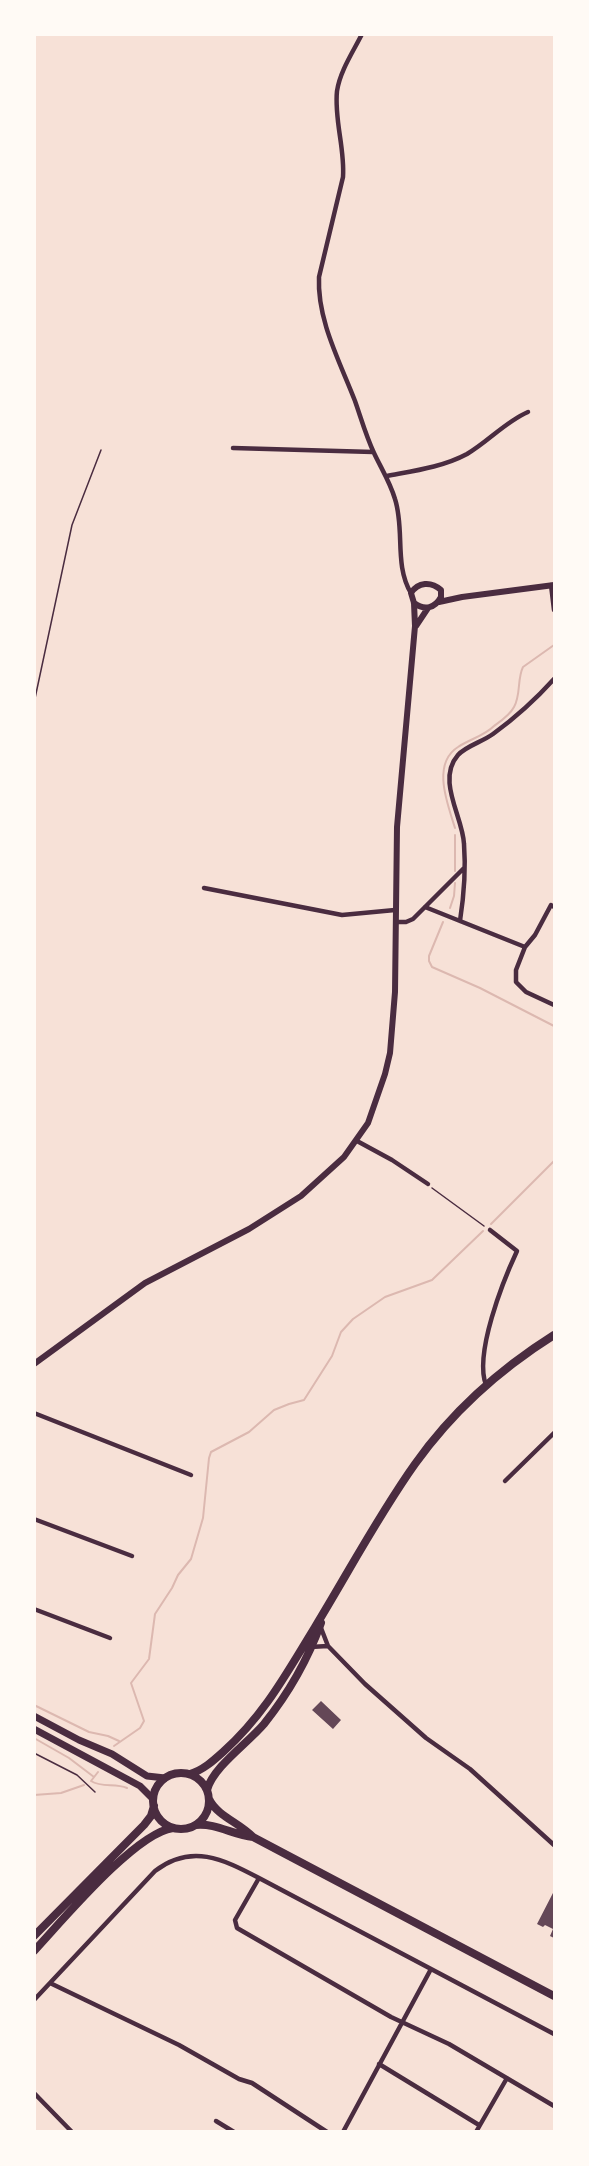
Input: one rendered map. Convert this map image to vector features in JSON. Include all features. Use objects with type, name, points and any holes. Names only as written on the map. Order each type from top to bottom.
[{"type":"main road","points":[[190,1774],[210,1764],[253,1723],[266,1707],[397,1491],[435,1437],[486,1385],[555,1335]]},
{"type":"main road","points":[[207,1790],[214,1775],[251,1739],[271,1715],[312,1646],[325,1613]]},
{"type":"main road","points":[[34,1716],[79,1740],[112,1754],[147,1776],[165,1778]]},
{"type":"main road","points":[[34,1730],[138,1785],[153,1803],[160,1820],[173,1827],[213,1826],[253,1837]]},
{"type":"main road","points":[[34,1936],[148,1820],[158,1785],[165,1778],[179,1773],[190,1774],[200,1780],[215,1809],[240,1825],[253,1837],[555,1996]]},
{"type":"main road","points":[[195,1825],[204,1817],[209,1799]]},
{"type":"main road","points":[[34,1951],[113,1868],[155,1833],[173,1827]]},
{"type":"street","points":[[34,1364],[145,1283],[249,1229],[301,1196],[332,1170],[357,1141],[375,1108],[388,1060],[395,992],[397,827],[415,626],[414,603],[402,575],[399,512],[387,476],[374,452],[329,333],[319,290],[319,277],[343,177],[344,161],[337,107],[338,89],[344,70],[362,34]]},
{"type":"street","points":[[387,476],[453,460],[500,432],[509,421],[528,412]]},
{"type":"street","points":[[232,448],[374,452]]},
{"type":"street","points":[[411,593],[415,588],[428,584],[436,586],[441,593],[462,597]]},
{"type":"street","points":[[415,626],[428,608],[439,602],[553,585],[555,610]]},
{"type":"street","points":[[439,602],[441,593]]},
{"type":"street","points":[[414,603],[428,608]]},
{"type":"street","points":[[460,921],[466,878],[463,835],[450,782],[455,759],[463,751],[507,723],[555,679]]},
{"type":"street","points":[[396,922],[413,919],[464,868]]},
{"type":"street","points":[[204,888],[342,915],[395,910]]},
{"type":"street","points":[[555,907],[551,905],[535,935],[525,947],[516,970],[516,982],[526,992],[555,1005]]},
{"type":"street","points":[[425,907],[525,947]]},
{"type":"street","points":[[357,1141],[392,1160],[428,1185]]},
{"type":"street","points":[[486,1385],[482,1366],[491,1323],[505,1277],[517,1251],[490,1230]]},
{"type":"street","points":[[34,1413],[191,1475]]},
{"type":"street","points":[[505,1481],[555,1433]]},
{"type":"street","points":[[34,1519],[132,1556]]},
{"type":"street","points":[[34,1609],[110,1638]]},
{"type":"street","points":[[321,1626],[322,1635],[328,1646],[376,1694],[426,1738],[470,1769],[555,1845]]},
{"type":"street","points":[[298,1654],[312,1646],[328,1646]]},
{"type":"street","points":[[34,2000],[148,1878],[163,1865],[188,1857],[206,1856],[227,1862],[555,2034]]},
{"type":"street","points":[[258,1878],[235,1920],[237,1928],[391,2017],[449,2044],[555,2106]]},
{"type":"street","points":[[343,2132],[431,1969]]},
{"type":"street","points":[[50,1983],[179,2045],[239,2079],[257,2086],[327,2132]]},
{"type":"street","points":[[379,2064],[479,2125]]},
{"type":"street","points":[[476,2132],[507,2078]]},
{"type":"street","points":[[34,2093],[72,2132]]},
{"type":"street","points":[[216,2121],[234,2132]]},
{"type":"path","points":[[34,703],[72,525],[101,450]]},
{"type":"path","points":[[428,1185],[490,1230]]},
{"type":"path","points":[[34,1753],[77,1774],[95,1792]]},
{"type":"building","points":[[321,1701],[341,1720],[333,1729],[312,1710]]},
{"type":"building","points":[[554,1891],[554,1938],[550,1936],[553,1929],[537,1924]]},
{"type":"waterway","points":[[455,828],[446,797],[443,774],[450,754],[458,747],[486,732],[508,715],[516,702],[523,667],[554,645]]},
{"type":"waterway","points":[[455,835],[455,871]]},
{"type":"waterway","points":[[450,908],[455,883]]},
{"type":"waterway","points":[[443,922],[429,956],[432,967],[480,988],[554,1026]]},
{"type":"waterway","points":[[491,1224],[554,1161]]},
{"type":"waterway","points":[[114,1746],[140,1728],[144,1721],[131,1683],[149,1659],[155,1614],[178,1575],[191,1559],[203,1518],[211,1452],[249,1432],[274,1410],[304,1400],[332,1356],[341,1332],[353,1319],[385,1297],[432,1280],[483,1231]]},
{"type":"waterway","points":[[34,1705],[89,1732],[119,1741]]},
{"type":"waterway","points":[[34,1738],[69,1758],[94,1777]]},
{"type":"waterway","points":[[98,1772],[91,1781],[127,1788]]},
{"type":"waterway","points":[[34,1795],[61,1793],[84,1785]]}]
